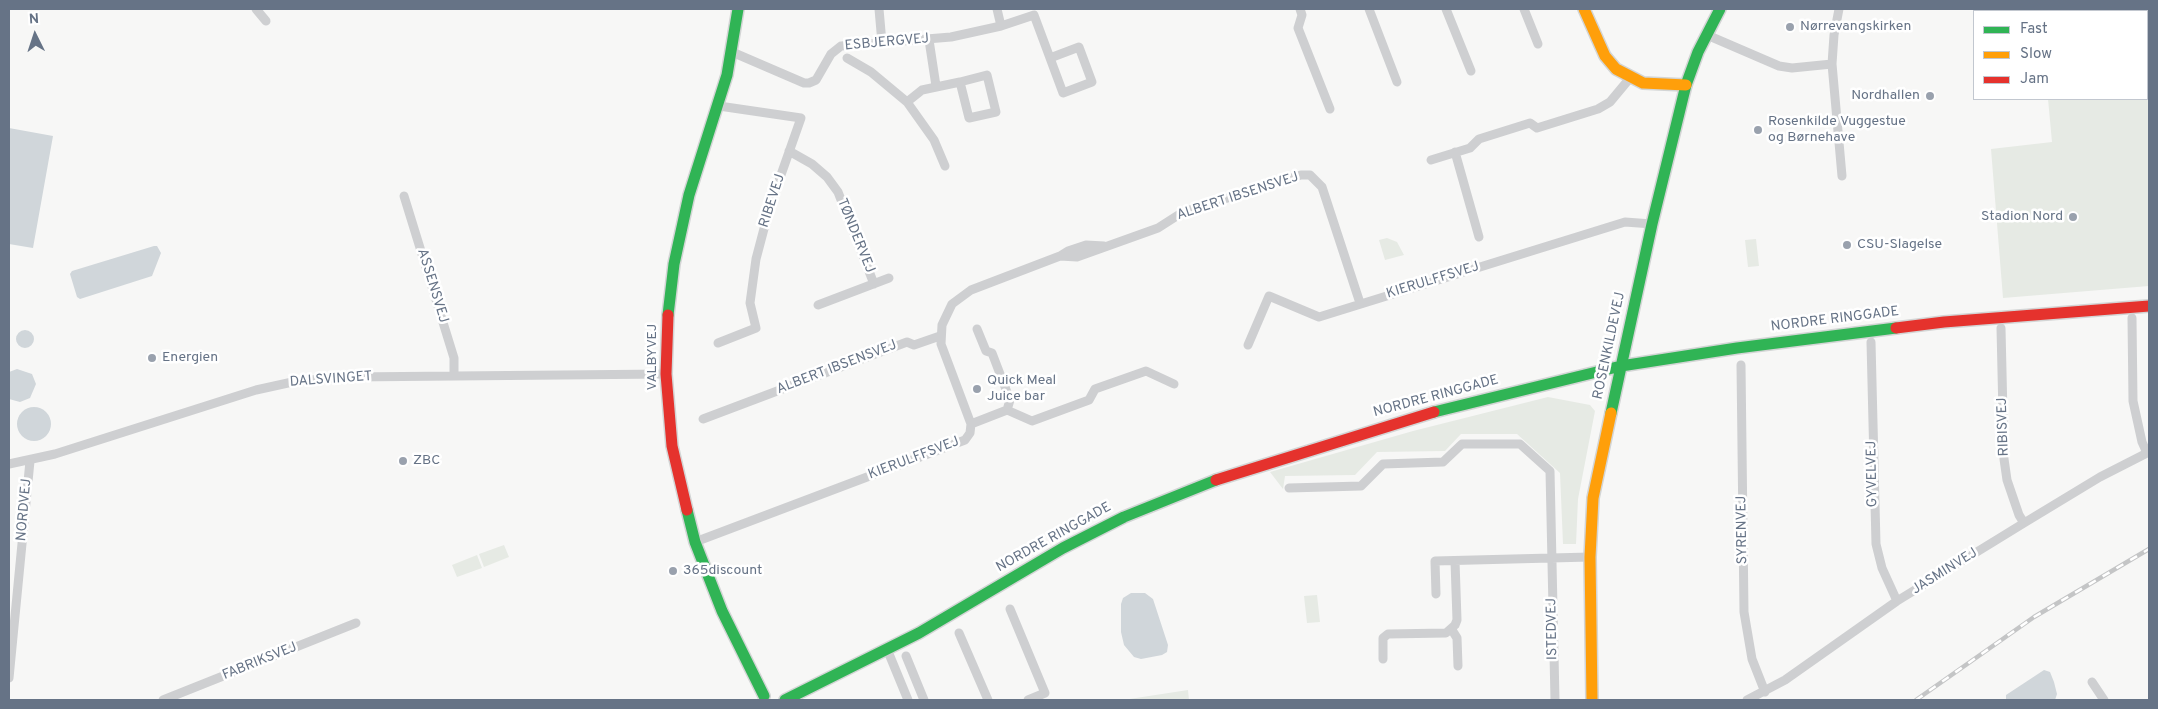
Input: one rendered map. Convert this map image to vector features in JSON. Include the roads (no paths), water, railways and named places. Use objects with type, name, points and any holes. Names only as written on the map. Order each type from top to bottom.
[{"type":"street","points":[[256,9],[266,21]]},
{"type":"street","name":"VALBYVEJ","points":[[738,9],[732,52],[718,106],[689,195],[674,264],[668,313],[666,374],[672,446],[694,542],[722,611],[761,698]]},
{"type":"street","points":[[879,9],[882,43]]},
{"type":"street","points":[[997,9],[1001,26]]},
{"type":"street","points":[[1300,9],[1302,15],[1298,28],[1330,109]]},
{"type":"street","points":[[1369,9],[1398,82]]},
{"type":"street","points":[[1446,9],[1471,71]]},
{"type":"street","points":[[1524,9],[1538,44]]},
{"type":"street","points":[[1584,9],[1605,56],[1616,69],[1630,78],[1656,85],[1686,85]]},
{"type":"street","name":"ROSENKILDEVEJ","points":[[1592,700],[1590,557],[1592,498],[1652,224],[1686,85],[1720,9]]},
{"type":"street","points":[[1839,9],[1834,35],[1832,64],[1842,176]]},
{"type":"street","name":"ESBJERGVEJ","points":[[732,52],[804,83],[809,83],[816,80],[837,48],[929,40],[1001,26],[1034,15],[1050,58]]},
{"type":"street","points":[[1708,35],[1779,66],[1792,68],[1832,64]]},
{"type":"street","points":[[929,40],[936,86]]},
{"type":"street","points":[[1079,47],[1092,82],[1063,93],[1050,58],[1079,47]]},
{"type":"street","points":[[847,58],[871,72],[907,102],[934,140],[945,166]]},
{"type":"street","points":[[907,102],[922,90],[987,75],[996,112],[969,118],[960,82]]},
{"type":"street","points":[[1432,160],[1470,148],[1479,139],[1496,133],[1530,123],[1537,128],[1598,109],[1614,98],[1630,78]]},
{"type":"street","name":"RIBEVEJ","points":[[718,106],[801,118],[770,206],[756,259],[750,304],[756,328],[718,342]]},
{"type":"street","name":"TØNDERVEJ","points":[[789,151],[812,164],[827,177],[838,192],[874,284]]},
{"type":"street","points":[[1455,152],[1479,237]]},
{"type":"street","name":"ALBERT IBSENSVEJ","points":[[703,419],[908,342],[914,345],[940,336],[946,315],[952,304],[971,290],[1060,256],[1077,257],[1158,228],[1168,220],[1190,209],[1301,175],[1310,175],[1322,187],[1360,303]]},
{"type":"street","name":"ASSENSVEJ","points":[[404,196],[454,358],[454,375]]},
{"type":"street","name":"KIERULFFSVEJ","points":[[1248,345],[1269,296],[1319,317],[1625,222],[1652,224]]},
{"type":"street","name":"TØNDERVEJ","points":[[818,305],[889,278]]},
{"type":"street","name":"NORDRE RINGGADE","points":[[785,700],[954,614],[1063,548],[1124,517],[1196,487],[1281,458],[1419,416],[1621,366],[1870,330],[2149,306]]},
{"type":"street","points":[[2132,318],[2133,402],[2142,442],[2148,452]]},
{"type":"street","name":"RIBISVEJ","points":[[2001,328],[2004,459],[2007,480],[2024,523]]},
{"type":"street","points":[[978,329],[986,351],[992,353],[1010,400],[1008,410],[1032,420],[1089,400],[1095,389],[1146,371],[1174,384]]},
{"type":"street","points":[[940,336],[941,344],[971,424]]},
{"type":"street","name":"GYVELVEJ","points":[[1871,342],[1876,544],[1882,568],[1897,601]]},
{"type":"street","name":"SYRENVEJ","points":[[1741,365],[1744,612],[1752,659],[1765,692]]},
{"type":"street","name":"DALSVINGET","points":[[9,464],[30,461],[256,390],[289,382],[350,377],[666,374]]},
{"type":"street","name":"KIERULFFSVEJ","points":[[694,542],[965,440],[970,433],[971,424],[1008,410]]},
{"type":"street","name":"ISTEDVEJ","points":[[1289,488],[1361,486],[1383,464],[1443,462],[1462,444],[1520,444],[1550,471],[1555,700]]},
{"type":"street","name":"JASMINVEJ","points":[[1746,700],[1765,692],[1897,601],[2100,477],[2148,452]]},
{"type":"street","name":"NORDVEJ","points":[[9,678],[30,461]]},
{"type":"street","points":[[1436,594],[1435,561],[1590,557]]},
{"type":"street","points":[[1383,659],[1383,638],[1388,634],[1446,633],[1452,630],[1457,620],[1455,561]]},
{"type":"street","points":[[1010,609],[1045,693],[1028,700]]},
{"type":"street","name":"FABRIKSVEJ","points":[[163,700],[356,623]]},
{"type":"street","points":[[1452,630],[1457,638],[1458,666]]},
{"type":"street","points":[[959,633],[988,700]]},
{"type":"street","points":[[887,649],[908,700]]},
{"type":"street","points":[[906,656],[924,700]]},
{"type":"street","points":[[2092,682],[2104,700]]},
{"type":"street","points":[[761,698],[772,697],[777,700]]},
{"type":"railway","points":[[1916,700],[2034,617],[2149,549]]},
{"type":"place","name":"Nørrevangskirken","points":[[1790,27]]},
{"type":"place","name":"Nordhallen","points":[[1930,96]]},
{"type":"place","name":"Rosenkilde Vuggestue og Børnehave","points":[[1758,130]]},
{"type":"place","name":"Stadion Nord","points":[[2073,217]]},
{"type":"place","name":"CSU-Slagelse","points":[[1847,245]]},
{"type":"place","name":"Energien","points":[[152,358]]},
{"type":"place","name":"Quick Meal Juice bar","points":[[977,389]]},
{"type":"place","name":"ZBC","points":[[403,461]]},
{"type":"place","name":"365discount","points":[[673,571]]}]
